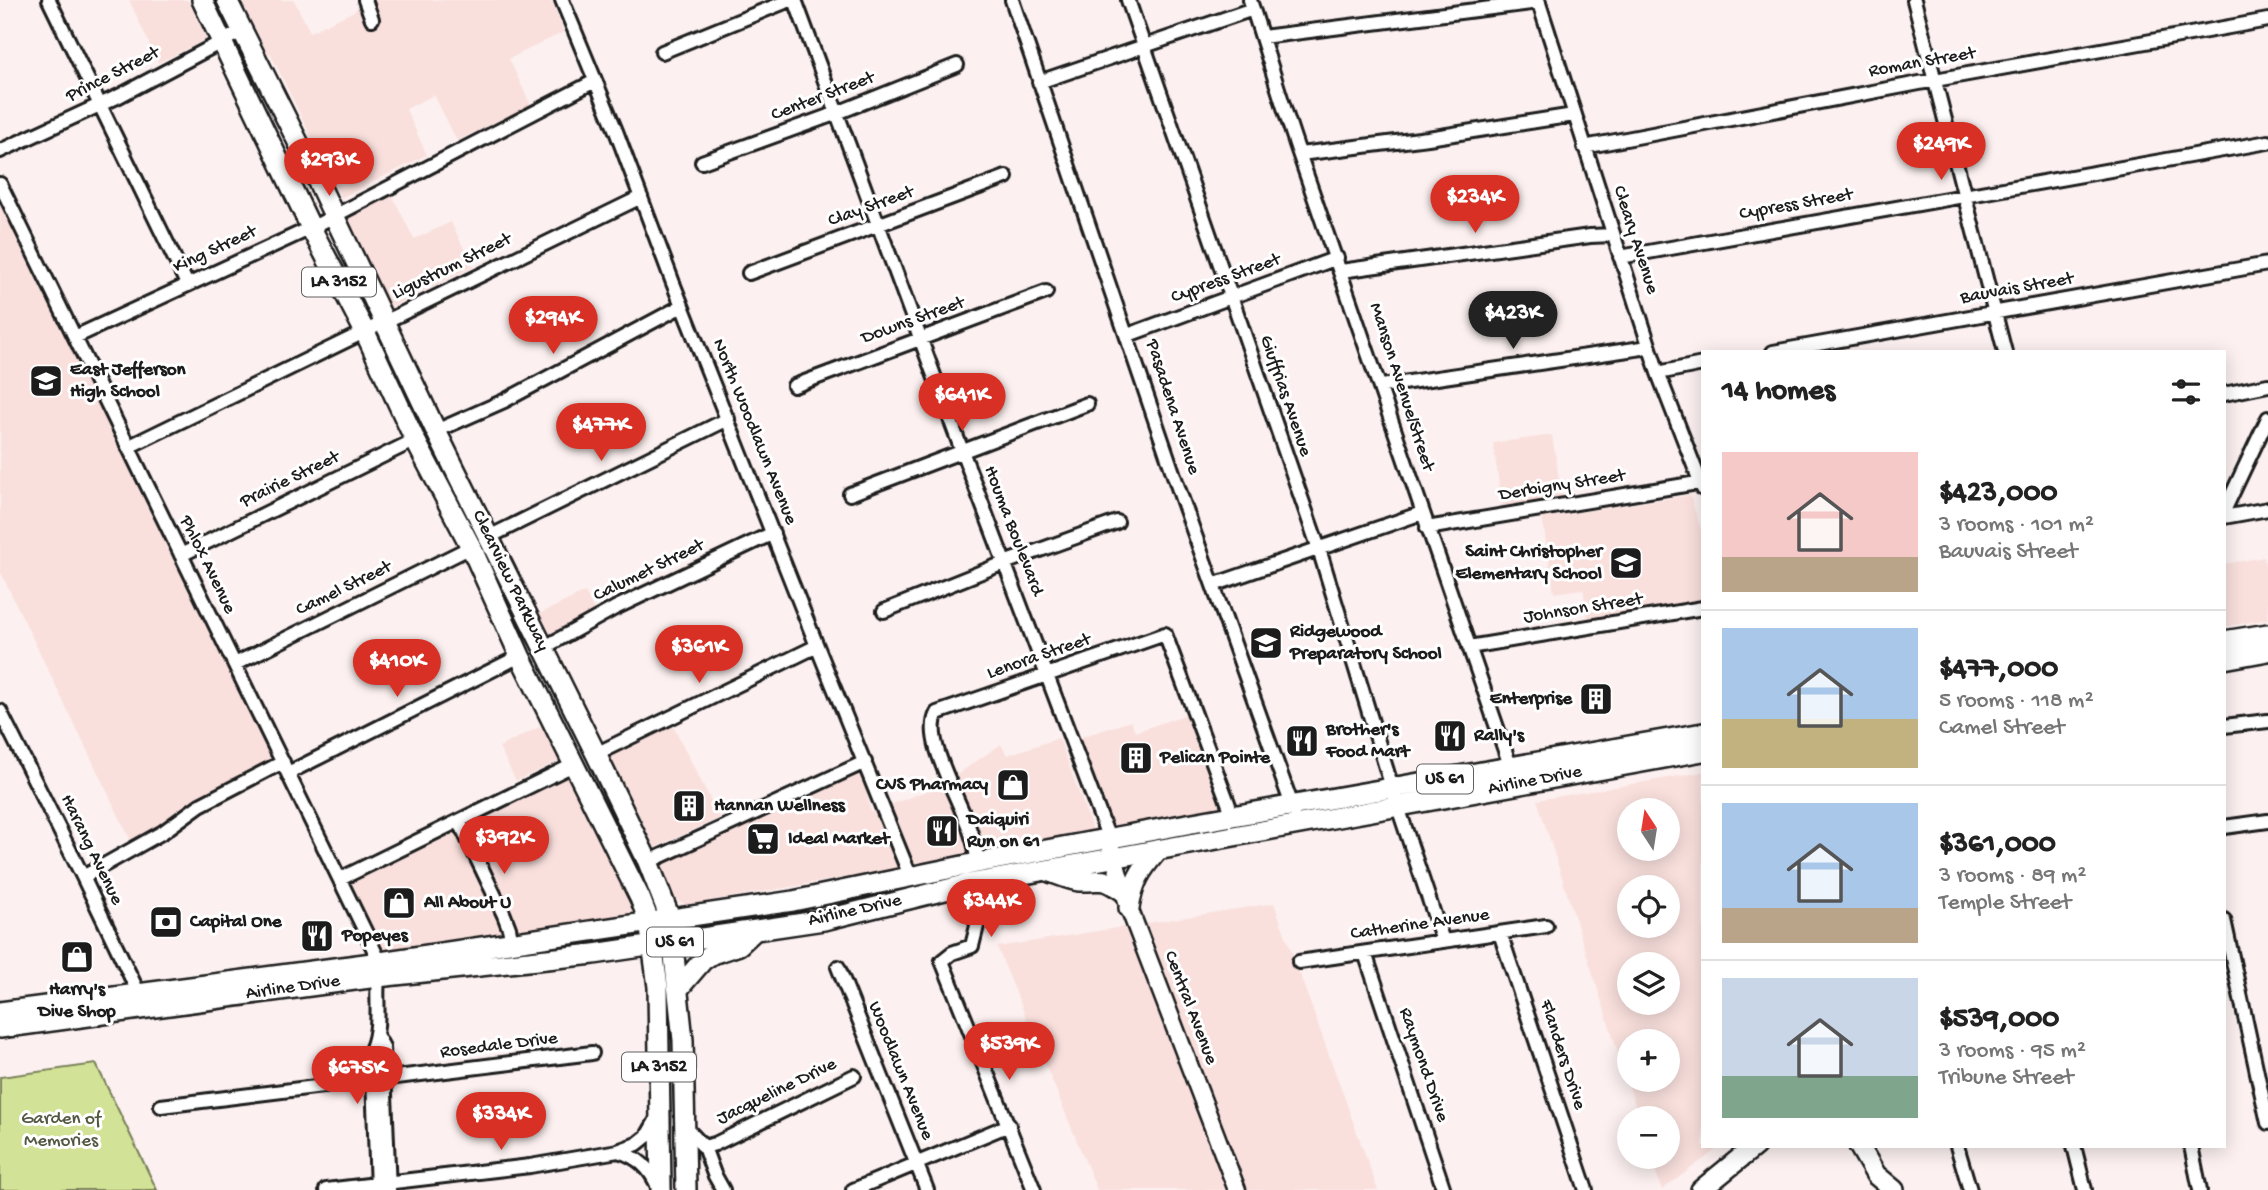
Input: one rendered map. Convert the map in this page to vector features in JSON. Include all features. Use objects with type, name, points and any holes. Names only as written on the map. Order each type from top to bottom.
[{"type":"highway","name":"Clearview Parkway","points":[[202,0],[310,228],[365,332],[415,440],[475,556],[520,656],[640,898],[649,921],[652,945]]},
{"type":"highway","name":"Clearview Parkway","points":[[227,0],[596,754],[648,862],[670,918],[679,988],[686,1190]]},
{"type":"highway","points":[[262,126],[284,115]]},
{"type":"highway","points":[[475,556],[493,577],[527,646],[533,650],[543,648]]},
{"type":"highway","points":[[2226,641],[2268,634]]},
{"type":"highway","points":[[2226,659],[2268,651]]},
{"type":"highway","name":"Airline Drive","points":[[379,969],[594,954],[824,920],[969,884],[1296,826],[1396,798],[1514,776],[1701,747]]},
{"type":"highway","name":"Airline Drive","points":[[1,1018],[379,969],[512,943],[793,901],[978,863],[1293,805],[1396,798]]},
{"type":"highway","points":[[1046,871],[1077,881],[1098,878],[1108,881],[1126,899],[1142,869],[1157,851]]},
{"type":"highway","points":[[899,901],[899,893],[918,877]]},
{"type":"highway","points":[[679,988],[703,960],[739,945],[755,930]]},
{"type":"highway","name":"LA 3152","points":[[652,945],[658,987],[660,1190]]},
{"type":"highway","points":[[1702,1190],[1753,1148]]},
{"type":"highway","points":[[1860,1148],[1877,1175],[1894,1190]]},
{"type":"main road","name":"Central Avenue","points":[[1109,839],[1126,899],[1237,1190]]},
{"type":"street","points":[[49,0],[187,284]]},
{"type":"street","points":[[365,0],[372,19]]},
{"type":"street","name":"North Woodlawn Avenue","points":[[562,0],[817,646],[865,762],[918,877]]},
{"type":"street","points":[[662,52],[793,0]]},
{"type":"street","name":"Houma Boulevard","points":[[793,0],[838,113],[1109,839]]},
{"type":"street","name":"Pasadena Avenue","points":[[1012,0],[1213,586],[1293,805],[1296,826]]},
{"type":"street","name":"Giuffrias Avenue","points":[[1128,0],[1319,549],[1443,941]]},
{"type":"street","points":[[1914,0],[2004,350]]},
{"type":"street","points":[[1262,37],[1539,1]]},
{"type":"street","name":"Cleary Avenue","points":[[1539,1],[1649,347],[1701,481]]},
{"type":"street","points":[[1039,82],[1144,47],[1251,4]]},
{"type":"street","name":"Manson Avenue/Street","points":[[1251,4],[1300,154],[1382,386],[1427,528],[1514,776]]},
{"type":"street","name":"Roman Street","points":[[1584,147],[2268,20]]},
{"type":"street","name":"Prince Street","points":[[0,151],[119,96],[242,31]]},
{"type":"street","name":"Center Street","points":[[702,162],[838,113],[957,65]]},
{"type":"street","name":"King Street","points":[[75,337],[310,228],[595,81]]},
{"type":"street","points":[[1300,154],[1428,138],[1574,115]]},
{"type":"street","name":"Cypress Street","points":[[1620,257],[2268,142]]},
{"type":"street","name":"Clay Street","points":[[749,272],[1006,177]]},
{"type":"street","name":"Phlox Avenue","points":[[0,184],[340,880],[379,969]]},
{"type":"street","name":"Ligustrum Street","points":[[128,447],[641,197]]},
{"type":"street","name":"Cypress Street","points":[[1128,335],[1231,298],[1339,265],[1613,235]]},
{"type":"street","name":"Bauvais Street","points":[[1784,350],[2268,264]]},
{"type":"street","name":"Downs Street","points":[[794,386],[1046,292]]},
{"type":"street","points":[[436,431],[504,401],[682,306]]},
{"type":"street","points":[[1382,386],[1649,347]]},
{"type":"street","points":[[1658,373],[1701,364]]},
{"type":"street","points":[[2226,394],[2268,385]]},
{"type":"street","points":[[850,494],[1087,404]]},
{"type":"street","points":[[2226,507],[2268,418]]},
{"type":"street","points":[[489,537],[728,419]]},
{"type":"street","name":"Prairie Street","points":[[181,555],[415,440]]},
{"type":"street","name":"Derbigny Street","points":[[1427,528],[1701,484]]},
{"type":"street","points":[[2226,517],[2268,509]]},
{"type":"street","points":[[1213,586],[1422,513]]},
{"type":"street","points":[[884,611],[1117,522]]},
{"type":"street","name":"Calumet Street","points":[[543,648],[615,608],[774,533]]},
{"type":"street","name":"Camel Street","points":[[235,664],[475,556]]},
{"type":"street","name":"Johnson Street","points":[[1469,647],[1701,608]]},
{"type":"street","name":"Lenora Street","points":[[978,863],[974,840],[934,741],[933,726],[937,713],[948,707],[1167,635],[1233,816]]},
{"type":"street","points":[[596,754],[817,646]]},
{"type":"street","points":[[83,877],[154,838],[200,805],[520,656]]},
{"type":"street","name":"Harang Avenue","points":[[0,711],[142,1001]]},
{"type":"street","points":[[2226,726],[2268,721]]},
{"type":"street","points":[[648,862],[865,762]]},
{"type":"street","points":[[340,880],[575,764]]},
{"type":"street","points":[[459,821],[509,928],[512,943]]},
{"type":"street","points":[[2226,827],[2268,821]]},
{"type":"street","points":[[969,884],[977,926],[972,946],[952,953],[942,961],[1034,1190]]},
{"type":"street","name":"Catherine Avenue","points":[[1300,962],[1546,926]]},
{"type":"street","points":[[2226,929],[2268,1123]]},
{"type":"street","name":"Flanders Drive","points":[[1500,933],[1586,1190]]},
{"type":"street","name":"Raymond Drive","points":[[1365,953],[1444,1190]]},
{"type":"street","name":"Woodlawn Avenue","points":[[838,967],[927,1190]]},
{"type":"street","points":[[379,969],[377,1036],[383,1047],[379,1080],[383,1186]]},
{"type":"street","name":"Rosedale Drive","points":[[161,1106],[592,1053]]},
{"type":"street","name":"Jacqueline Drive","points":[[685,1127],[704,1147],[715,1144],[854,1076]]},
{"type":"street","points":[[326,1190],[383,1186],[618,1151],[638,1144],[647,1136],[660,1114]]},
{"type":"street","points":[[853,1190],[1009,1125]]},
{"type":"street","points":[[704,1147],[723,1190]]},
{"type":"street","points":[[1958,1148],[1970,1190]]},
{"type":"street","points":[[2074,1148],[2085,1190]]},
{"type":"street","points":[[2191,1148],[2200,1190]]},
{"type":"street","points":[[618,1151],[629,1154],[645,1165],[660,1190]]},
{"type":"shaded area","points":[[129,0],[188,0],[207,39],[158,63]]},
{"type":"shaded area","points":[[239,0],[294,0],[310,32],[354,11],[365,0],[551,0],[564,32],[509,59],[531,105],[457,141],[434,95],[406,109],[427,155],[341,198],[270,53],[266,54]]},
{"type":"shaded area","name":"East Jefferson High School","points":[[0,191],[279,768],[131,841],[0,571]]},
{"type":"shaded area","points":[[392,195],[414,239],[451,222],[473,267],[389,308],[346,218]]},
{"type":"shaded area","name":"Saint Christopher Elementary School","points":[[1552,435],[1562,497],[1502,506],[1493,443]]},
{"type":"shaded area","name":"Saint Christopher Elementary School","points":[[1690,495],[1701,530],[1701,600],[1588,620],[1583,589],[1554,593],[1542,518]]},
{"type":"shaded area","points":[[2264,557],[2268,580],[2268,619],[2226,627],[2226,564]]},
{"type":"shaded area","points":[[585,592],[595,612],[549,634],[539,614]]},
{"type":"shaded area","points":[[1190,713],[1222,803],[1221,810],[1111,830],[1074,739],[1131,721],[1135,732]]},
{"type":"shaded area","points":[[543,725],[561,760],[516,781],[499,747]]},
{"type":"shaded area","points":[[673,726],[720,818],[654,848],[610,757]]},
{"type":"shaded area","points":[[1059,738],[1091,831],[913,866],[686,905],[674,899],[658,863],[856,768],[862,771],[871,812],[942,785],[1001,744],[1007,755]]},
{"type":"shaded area","points":[[1701,772],[1701,1148],[1718,1148],[1662,1190],[1655,1169],[1680,1169],[1680,1106],[1635,1106],[1631,1092],[1680,1092],[1680,1029],[1617,1029],[1617,1049],[1537,800]]},
{"type":"shaded area","points":[[570,774],[636,906],[629,916],[521,934],[512,923],[466,825]]},
{"type":"shaded area","points":[[457,829],[504,925],[504,933],[390,951],[383,949],[350,881]]},
{"type":"shaded area","points":[[1274,903],[1378,1190],[1097,1190],[997,947]]},
{"type":"green space","name":"Garden of Memories","points":[[96,1064],[157,1190],[0,1190],[0,1077]]},
{"type":"place","name":"East Jefferson High School","points":[[46,381]]},
{"type":"place","name":"Saint Christopher Elementary School","points":[[1626,563]]},
{"type":"place","name":"Ridgewood Preparatory School","points":[[1266,643]]},
{"type":"place","name":"Enterprise","points":[[1596,699]]},
{"type":"place","name":"Rally's","points":[[1450,736]]},
{"type":"place","name":"Brother's Food Mart","points":[[1302,741]]},
{"type":"place","name":"Pelican Pointe","points":[[1136,758]]},
{"type":"place","name":"CVS Pharmacy","points":[[1013,785]]},
{"type":"place","name":"Hannan Wellness","points":[[689,806]]},
{"type":"place","name":"Daiquiri Run on 61","points":[[942,831]]},
{"type":"place","name":"Ideal Market","points":[[763,839]]},
{"type":"place","name":"All About U","points":[[399,903]]},
{"type":"place","name":"Capital One","points":[[166,922]]},
{"type":"place","name":"Popeyes","points":[[317,936]]},
{"type":"place","name":"Harry's Dive Shop","points":[[77,957]]}]
